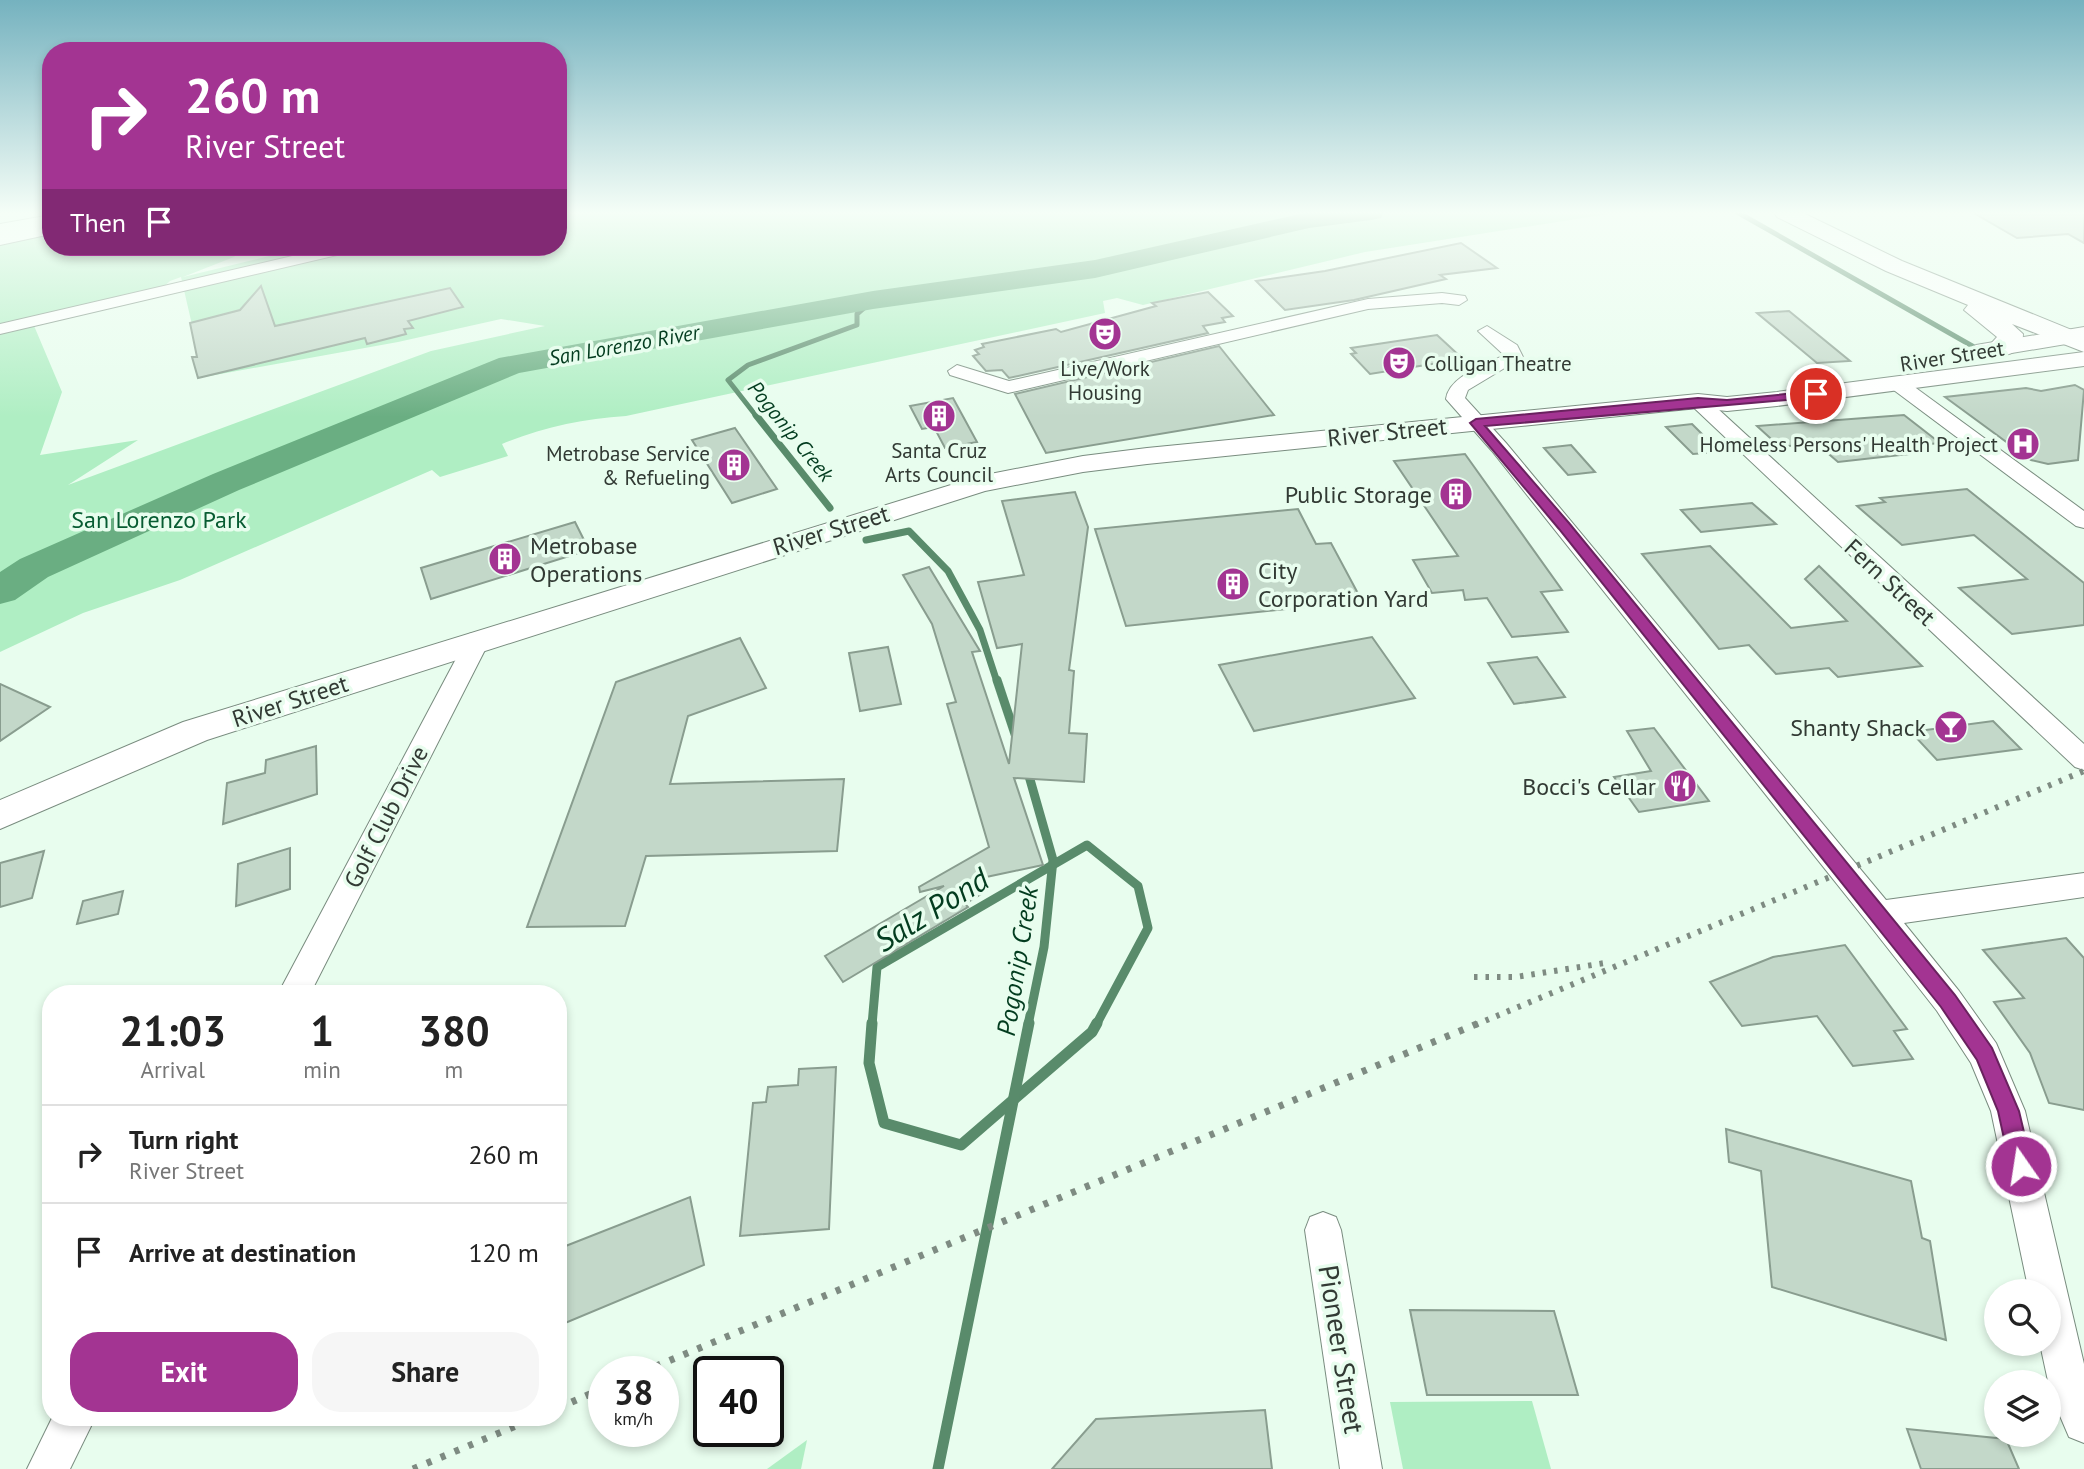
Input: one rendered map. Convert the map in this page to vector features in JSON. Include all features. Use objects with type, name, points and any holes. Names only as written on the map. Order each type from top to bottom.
[{"type":"highway","points":[[1927,281],[2077,338]]},
{"type":"highway","points":[[1927,281],[2007,331],[2012,337],[2010,344],[2000,348]]},
{"type":"highway","points":[[1987,281],[2084,319]]},
{"type":"main road","name":"River Street","points":[[1698,401],[1714,389],[2077,338]]},
{"type":"main road","name":"River Street","points":[[0,815],[195,731],[980,484],[1083,464],[1147,456],[1698,401],[1727,404],[2084,359]]},
{"type":"street","points":[[0,329],[207,281]]},
{"type":"street","points":[[957,371],[1008,387],[1144,358],[1254,329],[1368,304],[1442,298],[1459,300]]},
{"type":"street","points":[[1487,331],[1511,349],[1514,357],[1456,391],[1455,399],[1524,477],[1878,914],[1948,1001],[1984,1054],[2008,1111],[2046,1279]]},
{"type":"street","points":[[1898,384],[2084,521]]},
{"type":"street","name":"Fern Street","points":[[1698,401],[2084,760]]},
{"type":"street","name":"Golf Club Drive","points":[[299,985],[478,640]]},
{"type":"street","points":[[1878,914],[2084,885]]},
{"type":"street","name":"Pioneer Street","points":[[1322,1230],[1362,1469]]},
{"type":"street","points":[[2061,1349],[2071,1395],[2084,1422]]},
{"type":"street","points":[[48,1469],[71,1426]]},
{"type":"green space","name":"San Lorenzo Park","points":[[0,281],[171,281],[159,291],[32,321],[62,392],[40,455],[138,440],[68,485],[431,351],[545,326],[501,319],[398,342],[204,377],[182,281],[1245,281],[1143,305],[1117,298],[1103,301],[1105,313],[626,416],[548,428],[502,444],[508,456],[440,477],[432,470],[180,580],[83,613],[0,652]]},
{"type":"green space","points":[[1532,1401],[1551,1469],[1403,1469],[1390,1402]]},
{"type":"green space","points":[[807,1440],[801,1469],[767,1469]]},
{"type":"building","points":[[1256,281],[1439,281],[1354,300],[1285,310]]},
{"type":"building","points":[[261,286],[275,326],[450,288],[463,307],[408,321],[413,328],[404,329],[406,334],[367,344],[365,338],[198,378],[192,357],[197,357],[190,323],[240,310]]},
{"type":"building","name":"Live/Work Housing","points":[[1208,292],[1233,316],[1222,318],[1225,322],[1203,326],[1208,333],[1009,378],[1002,370],[986,371],[973,356],[979,354],[975,350],[984,347],[982,344],[1056,329],[1061,332],[1156,306],[1152,303]]},
{"type":"building","points":[[1789,311],[1850,361],[1817,363],[1757,313]]},
{"type":"building","name":"Colligan Theatre","points":[[1437,335],[1463,359],[1370,374],[1351,354],[1356,353],[1351,348]]},
{"type":"building","points":[[1219,346],[1274,415],[1046,453],[1015,394]]},
{"type":"building","points":[[2075,385],[2084,390],[2078,460],[2048,464],[2031,460],[1945,397],[2026,388],[2041,391]]},
{"type":"building","name":"Santa Cruz Arts Council","points":[[953,398],[977,442],[945,448],[934,427],[922,429],[910,406]]},
{"type":"building","points":[[1904,415],[1940,443],[1900,447],[1909,454],[1838,462],[1816,443],[1780,447],[1757,426]]},
{"type":"building","points":[[1692,424],[1720,452],[1693,454],[1666,427]]},
{"type":"building","name":"Metrobase Service & Refueling","points":[[735,428],[777,489],[732,503],[692,440]]},
{"type":"building","points":[[1571,445],[1595,472],[1568,475],[1544,448]]},
{"type":"building","points":[[1465,454],[1562,590],[1541,592],[1568,632],[1512,637],[1487,598],[1465,600],[1463,590],[1432,593],[1413,560],[1458,556],[1394,461]]},
{"type":"building","points":[[1967,489],[2084,583],[2084,625],[2012,634],[1959,588],[2027,579],[1974,535],[1902,545],[1857,506],[1885,502],[1880,498]]},
{"type":"building","points":[[1075,492],[1088,527],[1069,670],[1074,671],[1069,733],[1087,734],[1084,782],[1014,778],[1043,865],[977,879],[986,891],[965,904],[968,907],[843,982],[825,956],[944,886],[920,892],[919,887],[989,847],[947,704],[956,702],[932,624],[903,575],[929,567],[980,651],[972,652],[1009,764],[1022,644],[997,648],[978,582],[1024,575],[1002,501]]},
{"type":"building","points":[[1752,503],[1776,524],[1701,532],[1681,510]]},
{"type":"building","name":"City Corporation Yard","points":[[1298,509],[1316,544],[1331,543],[1362,601],[1126,626],[1095,529]]},
{"type":"building","name":"Metrobase Operations","points":[[575,522],[589,550],[431,599],[421,568]]},
{"type":"building","points":[[1710,546],[1791,628],[1847,621],[1805,579],[1819,566],[1922,666],[1838,677],[1829,668],[1776,674],[1749,645],[1719,649],[1642,554]]},
{"type":"building","points":[[1372,637],[1415,698],[1254,731],[1219,665]]},
{"type":"building","points":[[740,638],[766,688],[688,716],[670,784],[844,779],[837,851],[646,856],[625,926],[527,927],[616,682]]},
{"type":"building","points":[[888,647],[901,704],[860,711],[849,653]]},
{"type":"building","points":[[1537,657],[1565,697],[1514,704],[1488,663]]},
{"type":"building","points":[[0,684],[50,707],[0,741]]},
{"type":"building","points":[[1993,721],[2021,749],[1937,760],[1911,732]]},
{"type":"building","points":[[1654,728],[1709,801],[1639,812],[1614,777],[1651,771],[1627,731]]},
{"type":"building","points":[[316,746],[317,794],[223,824],[227,783],[265,773],[266,760]]},
{"type":"building","points":[[290,848],[290,889],[236,906],[238,864]]},
{"type":"building","points":[[44,851],[32,898],[0,907],[0,863]]},
{"type":"building","points":[[123,891],[118,914],[77,924],[83,901]]},
{"type":"building","points":[[2066,938],[2084,958],[2084,1110],[2049,1103],[2030,1053],[1994,1002],[2024,998],[1983,950]]},
{"type":"building","points":[[1845,945],[1907,1029],[1894,1031],[1913,1059],[1853,1066],[1817,1016],[1742,1026],[1710,982],[1773,957]]},
{"type":"building","points":[[836,1067],[829,1229],[740,1236],[753,1103],[766,1102],[768,1087],[798,1085],[799,1069]]},
{"type":"building","points":[[1726,1129],[1911,1181],[1922,1238],[1930,1241],[1946,1340],[1772,1287],[1761,1171],[1729,1162]]},
{"type":"building","points":[[690,1197],[704,1265],[567,1322],[567,1245]]},
{"type":"building","points":[[1410,1310],[1554,1311],[1578,1395],[1427,1395]]},
{"type":"building","points":[[1265,1410],[1272,1469],[1052,1469],[1096,1419]]},
{"type":"building","points":[[1907,1429],[1984,1437],[1984,1447],[2009,1447],[2019,1469],[1921,1469]]},
{"type":"waterway","name":"San Lorenzo River","points":[[0,591],[34,568],[226,482],[511,365],[873,300],[1012,281]]},
{"type":"waterway","points":[[1857,281],[1974,347]]},
{"type":"waterway","name":"Pogonip Creek","points":[[757,417],[728,380],[748,365],[857,325],[857,314],[873,300]]},
{"type":"waterway","name":"Pogonip Creek","points":[[756,415],[830,508]]},
{"type":"waterway","name":"Pogonip Creek","points":[[866,540],[909,531],[948,571],[980,630],[997,682]]},
{"type":"waterway","name":"Pogonip Creek","points":[[997,680],[1016,737]]},
{"type":"waterway","name":"Pogonip Creek","points":[[1027,769],[1052,865]]},
{"type":"waterway","name":"Salz Pond","points":[[1052,865],[1087,845],[1138,886],[1148,928],[1096,1025]]},
{"type":"waterway","name":"Salz Pond","points":[[872,1025],[877,967],[1052,865]]},
{"type":"waterway","name":"Pogonip Creek","points":[[1028,1025],[1044,947],[1052,865]]},
{"type":"waterway","name":"Salz Pond","points":[[872,1023],[869,1063],[884,1123],[961,1145],[1013,1100]]},
{"type":"waterway","name":"Pogonip Creek","points":[[1013,1100],[1029,1023]]},
{"type":"waterway","name":"Salz Pond","points":[[1013,1100],[1092,1032],[1097,1023]]},
{"type":"waterway","name":"Pogonip Creek","points":[[938,1469],[1013,1100]]},
{"type":"railway","points":[[1475,1025],[2084,771]]},
{"type":"railway","points":[[1474,977],[1516,977],[1605,963]]},
{"type":"railway","points":[[679,1357],[1479,1023]]},
{"type":"railway","points":[[567,1404],[588,1395]]},
{"type":"railway","points":[[413,1469],[516,1426]]},
{"type":"place","name":"Live/Work Housing","points":[[1105,334]]},
{"type":"place","name":"Colligan Theatre","points":[[1399,363]]},
{"type":"place","name":"Santa Cruz Arts Council","points":[[939,416]]},
{"type":"place","name":"Homeless Persons' Health Project","points":[[2023,444]]},
{"type":"place","name":"Metrobase Service & Refueling","points":[[734,465]]},
{"type":"place","name":"Public Storage","points":[[1456,494]]},
{"type":"place","name":"Metrobase Operations","points":[[505,559]]},
{"type":"place","name":"City Corporation Yard","points":[[1233,584]]},
{"type":"place","name":"Shanty Shack","points":[[1951,727]]},
{"type":"place","name":"Bocci's Cellar","points":[[1680,786]]},
{"type":"route","points":[[1816,394],[1727,404],[1698,401],[1476,423],[1564,526],[1948,1001],[1984,1054],[2008,1111],[2021,1166]]}]
